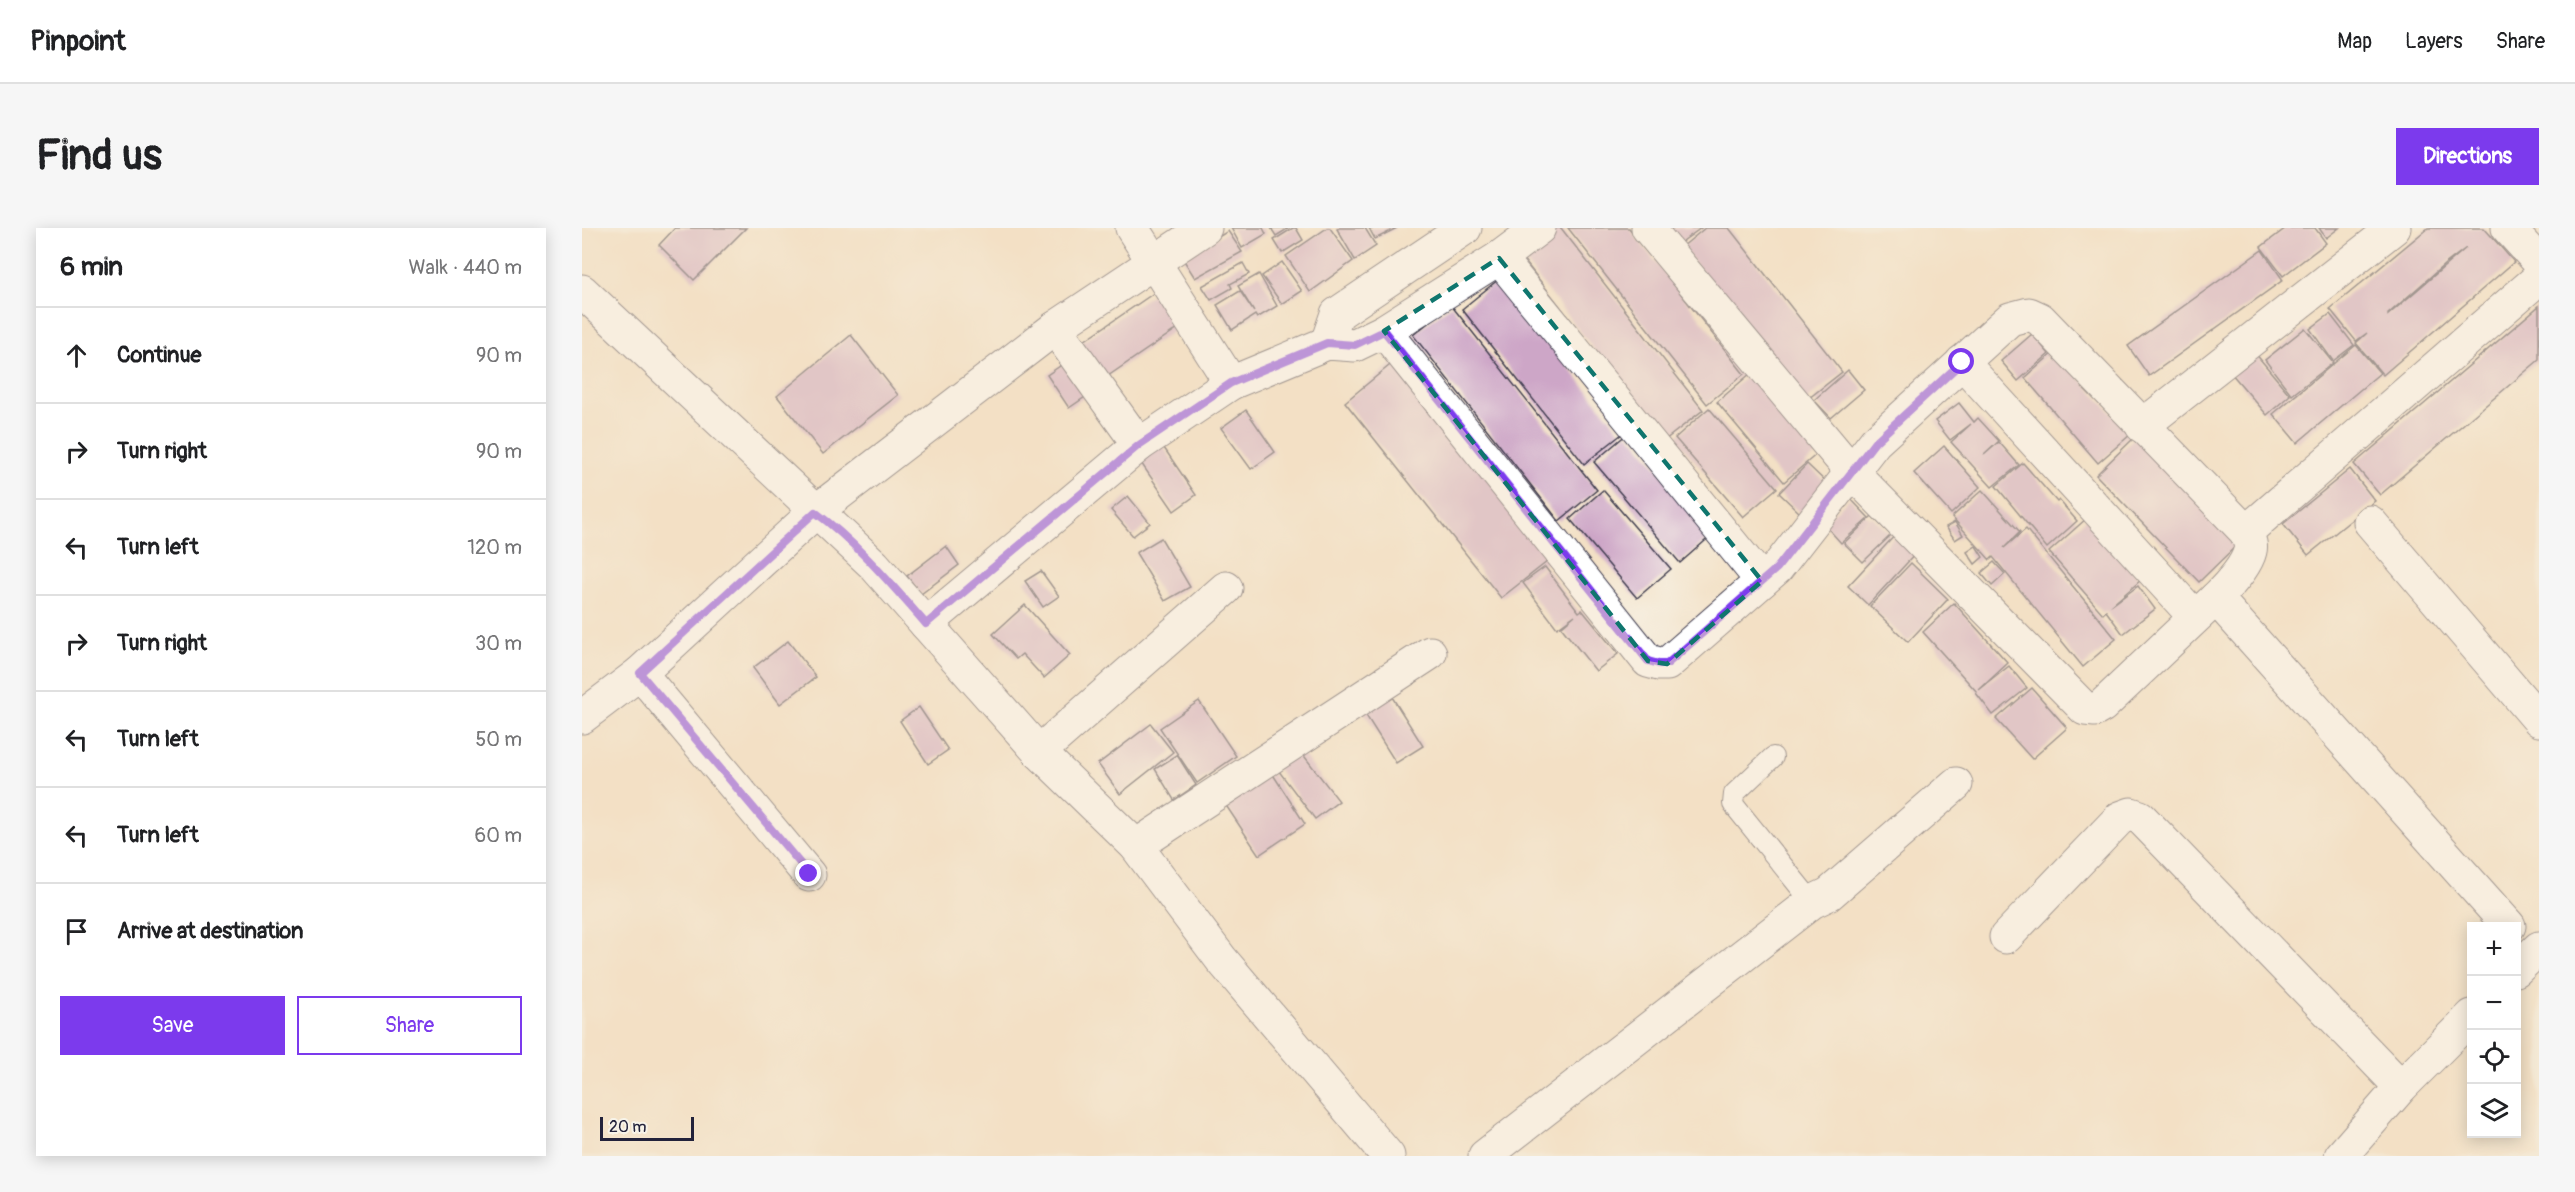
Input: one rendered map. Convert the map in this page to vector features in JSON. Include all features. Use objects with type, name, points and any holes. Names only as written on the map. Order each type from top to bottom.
[{"type":"street","points":[[1132,228],[1231,383]]},
{"type":"street","points":[[582,717],[640,673],[815,512],[1055,328],[1205,228]]},
{"type":"street","points":[[1327,343],[1337,314],[1465,228]]},
{"type":"street","points":[[926,624],[1139,445],[1231,383],[1327,343],[1355,345],[1384,331],[1499,258],[1539,228]]},
{"type":"street","points":[[1384,331],[1648,661],[1659,664],[1667,664],[1777,568],[1851,471],[1875,442],[2010,320],[2029,314],[2040,319],[2246,532],[2250,542],[2250,551],[2231,583],[2205,608],[2102,706],[2089,711],[2085,709],[1851,471],[1648,228]]},
{"type":"street","points":[[2142,426],[2394,228]]},
{"type":"street","points":[[2508,228],[2539,262]]},
{"type":"street","points":[[1499,258],[1762,581]]},
{"type":"street","points":[[2246,532],[2539,278]]},
{"type":"street","points":[[586,303],[874,565],[1039,752],[1136,846],[1221,959],[1388,1156]]},
{"type":"street","points":[[1055,328],[1139,445]]},
{"type":"street","points":[[1962,362],[2205,608],[2504,922]]},
{"type":"street","points":[[2370,522],[2539,720]]},
{"type":"street","points":[[1039,752],[1226,588]]},
{"type":"street","points":[[1136,846],[1430,653]]},
{"type":"street","points":[[640,673],[809,874]]},
{"type":"street","points":[[1485,1156],[1812,902],[1828,894],[1956,784]]},
{"type":"street","points":[[2006,937],[2120,818],[2130,814],[2140,817],[2401,1087]]},
{"type":"street","points":[[2350,1153],[2401,1087],[2467,1021]]},
{"type":"lane","points":[[1773,758],[1734,794],[1733,804],[1812,902]]},
{"type":"highlighted area","points":[[1499,258],[1762,581],[1667,664],[1648,661],[1384,331]]},
{"type":"building","points":[[675,228],[746,228],[694,280],[659,245]]},
{"type":"building","points":[[1231,228],[1263,228],[1266,234],[1242,248]]},
{"type":"building","points":[[1271,228],[1289,228],[1276,236]]},
{"type":"building","points":[[1296,228],[1303,240],[1282,253],[1274,240]]},
{"type":"building","points":[[1330,228],[1353,261],[1310,292],[1286,256]]},
{"type":"building","points":[[1365,228],[1376,246],[1355,260],[1337,229]]},
{"type":"building","points":[[1369,228],[1397,228],[1375,239]]},
{"type":"building","points":[[1552,228],[1561,228],[1703,410],[1665,440],[1519,254]]},
{"type":"building","points":[[1568,228],[1629,228],[1744,374],[1707,404]]},
{"type":"building","points":[[1669,228],[1701,228],[1680,243]]},
{"type":"building","points":[[1705,228],[1729,228],[1842,372],[1804,402],[1682,247]]},
{"type":"building","points":[[2286,228],[2315,228],[2326,243],[2283,276],[2261,247]]},
{"type":"building","points":[[2319,228],[2339,228],[2326,238]]},
{"type":"building","points":[[2428,228],[2484,228],[2514,262],[2383,375],[2356,343],[2367,333],[2356,341],[2330,309]],"holes":[[[2466,248],[2388,315],[2445,264]]]},
{"type":"building","points":[[1228,231],[1242,252],[1195,278],[1183,259]]},
{"type":"building","points":[[2262,250],[2283,280],[2149,376],[2128,346]]},
{"type":"building","points":[[1282,262],[1302,291],[1282,304],[1262,276]]},
{"type":"building","points":[[1243,263],[1249,274],[1230,284],[1232,288],[1211,300],[1202,286]]},
{"type":"building","points":[[1259,274],[1277,306],[1257,318],[1255,315],[1232,330],[1217,305],[1240,291],[1254,312],[1238,286]]},
{"type":"building","points":[[1499,279],[1622,434],[1584,464],[1462,309]]},
{"type":"building","points":[[1154,293],[1178,328],[1105,378],[1081,343]]},
{"type":"building","points":[[1451,305],[1597,490],[1559,521],[1413,335]]},
{"type":"building","points":[[2539,306],[2539,360],[2380,495],[2354,464]]},
{"type":"building","points":[[2330,314],[2354,345],[2333,361],[2310,329]]},
{"type":"building","points":[[2305,328],[2333,363],[2292,395],[2265,360]]},
{"type":"building","points":[[2032,334],[2049,354],[2018,381],[2001,361]]},
{"type":"building","points":[[851,335],[898,395],[823,454],[777,396]]},
{"type":"building","points":[[2356,345],[2380,373],[2297,443],[2273,414]]},
{"type":"building","points":[[2055,351],[2131,434],[2098,463],[2025,378]]},
{"type":"building","points":[[2255,353],[2290,395],[2267,415],[2231,373]]},
{"type":"building","points":[[1395,361],[1552,558],[1501,598],[1345,402]]},
{"type":"building","points":[[1063,364],[1085,397],[1069,408],[1047,375]]},
{"type":"building","points":[[1848,370],[1864,390],[1831,418],[1814,400]]},
{"type":"building","points":[[1751,373],[1818,453],[1784,482],[1717,402]]},
{"type":"building","points":[[1959,403],[1974,422],[1978,418],[1999,441],[1984,455],[1999,442],[2019,465],[1992,487],[1951,442],[1971,424],[1950,440],[1935,421]]},
{"type":"building","points":[[1709,408],[1777,488],[1743,517],[1675,438]]},
{"type":"building","points":[[1246,410],[1275,452],[1251,469],[1221,428]]},
{"type":"building","points":[[1628,433],[1713,534],[1680,563],[1594,462]]},
{"type":"building","points":[[2137,435],[2240,542],[2199,582],[2096,475]]},
{"type":"building","points":[[1160,442],[1196,495],[1174,511],[1137,457]]},
{"type":"building","points":[[1944,446],[1980,487],[1951,514],[1914,473]]},
{"type":"building","points":[[2023,463],[2077,521],[2047,548],[1996,486]]},
{"type":"building","points":[[1807,464],[1829,485],[1801,514],[1779,493]]},
{"type":"building","points":[[2350,469],[2375,501],[2308,555],[2283,524]]},
{"type":"building","points":[[1603,490],[1671,569],[1637,598],[1570,519]]},
{"type":"building","points":[[1982,490],[2020,532],[2004,548],[2026,529],[2116,639],[2083,667],[1993,557],[1990,560],[1952,517]]},
{"type":"building","points":[[1128,496],[1150,523],[1133,536],[1111,510]]},
{"type":"building","points":[[1850,498],[1869,518],[1841,543],[1823,523]]},
{"type":"building","points":[[1872,516],[1891,535],[1863,562],[1844,543]]},
{"type":"building","points":[[2087,518],[2141,580],[2111,606],[2138,586],[2155,609],[2123,634],[2106,611],[2103,614],[2049,552]]},
{"type":"building","points":[[1955,522],[1963,535],[1955,540],[1946,527]]},
{"type":"building","points":[[1898,532],[1918,551],[1868,605],[1848,586]]},
{"type":"building","points":[[1161,538],[1190,587],[1165,601],[1136,553]]},
{"type":"building","points":[[946,546],[959,565],[921,594],[907,576]]},
{"type":"building","points":[[1976,546],[1983,557],[1975,564],[1967,552]]},
{"type":"building","points":[[1994,562],[2005,574],[1992,586],[1981,573]]},
{"type":"building","points":[[1911,563],[1948,599],[1908,642],[1870,606]]},
{"type":"building","points":[[1545,567],[1579,612],[1582,610],[1618,654],[1596,671],[1561,627],[1575,615],[1557,628],[1523,583]]},
{"type":"building","points":[[1041,571],[1059,596],[1043,607],[1025,581]]},
{"type":"building","points":[[1954,603],[2008,663],[1979,690],[2009,666],[2027,688],[1993,715],[1977,692],[1923,632]]},
{"type":"building","points":[[1025,605],[1070,655],[1044,678],[1022,654],[1016,659],[993,634]]},
{"type":"building","points":[[788,641],[816,677],[780,704],[753,668]]},
{"type":"building","points":[[2032,688],[2067,728],[2032,759],[1996,719]]},
{"type":"building","points":[[1387,689],[1423,746],[1396,763],[1360,706]]},
{"type":"building","points":[[1199,701],[1236,756],[1197,783],[1160,728]]},
{"type":"building","points":[[919,707],[948,750],[928,764],[900,721]]},
{"type":"building","points":[[1151,724],[1173,752],[1120,794],[1098,764]]},
{"type":"building","points":[[1298,748],[1339,801],[1315,819],[1275,766]]},
{"type":"building","points":[[1177,755],[1196,785],[1174,800],[1155,769]]},
{"type":"building","points":[[1272,773],[1305,824],[1259,855],[1225,804]]},
{"type":"route","points":[[809,874],[640,673],[815,512],[874,565],[926,624],[1139,445],[1231,383],[1327,343],[1355,345],[1384,331],[1648,661],[1667,664],[1777,568],[1875,442],[1962,362]]}]
